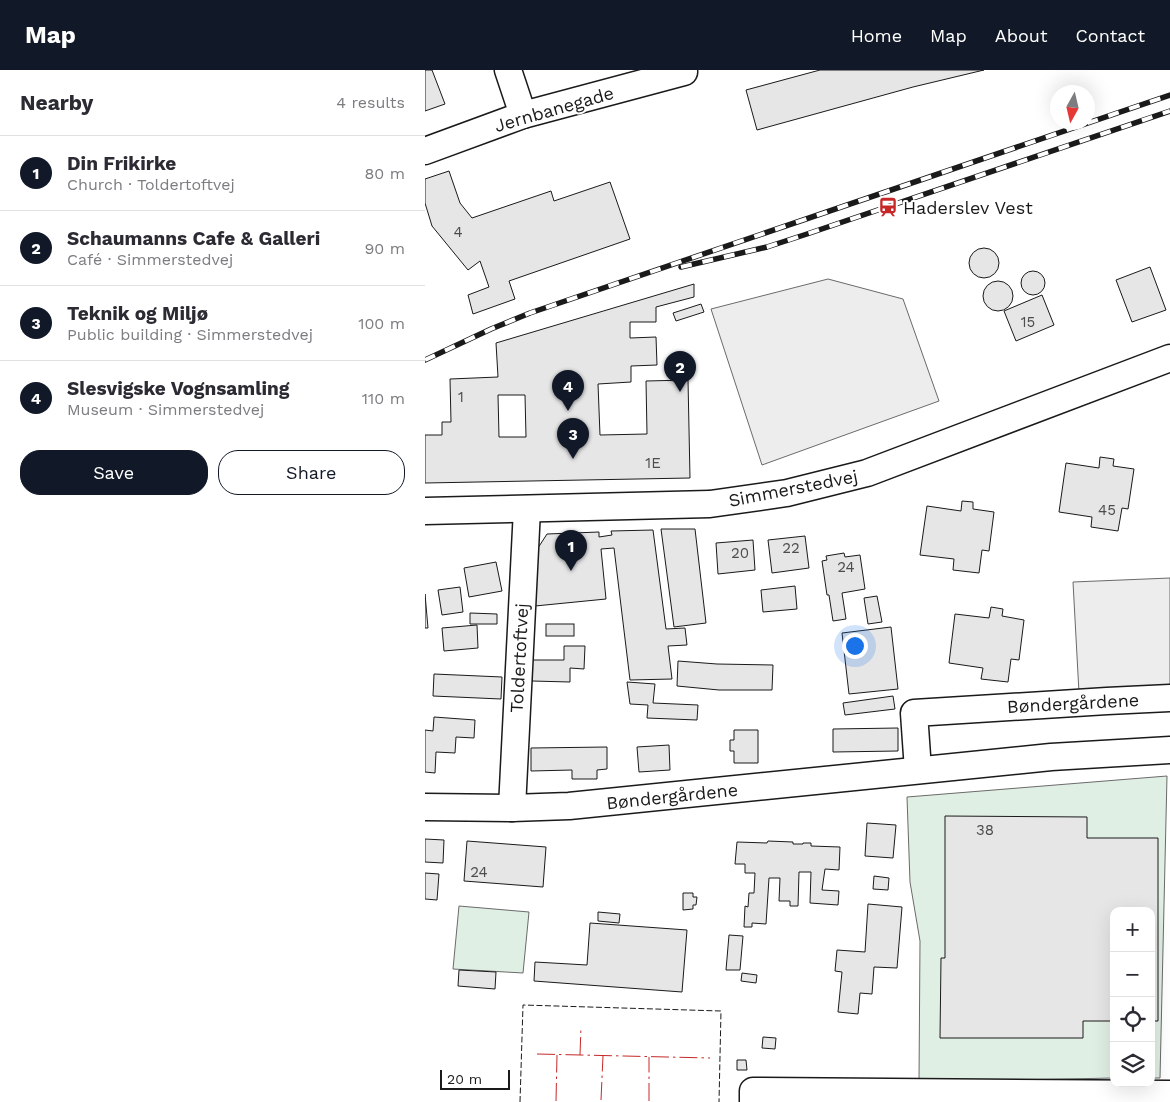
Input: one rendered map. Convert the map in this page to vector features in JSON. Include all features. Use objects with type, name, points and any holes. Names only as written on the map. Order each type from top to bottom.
[{"type":"street","points":[[508,70],[523,115]]},
{"type":"street","name":"Jernbanegade","points":[[425,152],[523,115],[684,72]]},
{"type":"street","name":"Simmerstedvej","points":[[425,511],[710,504],[787,493],[867,473],[1170,358]]},
{"type":"street","name":"Toldertoftvej","points":[[512,808],[527,509]]},
{"type":"street","name":"Bøndergårdene","points":[[918,770],[914,713],[1107,700],[1170,698]]},
{"type":"street","name":"Bøndergårdene","points":[[425,807],[512,808],[569,806],[1051,757],[1170,750]]},
{"type":"street","points":[[753,1102],[753,1091],[858,1097],[1065,1098],[1170,1094]]},
{"type":"green space","points":[[1167,776],[1160,1078],[1155,1078],[1155,907],[1110,907],[1110,1078],[919,1082],[920,941],[910,882],[907,797]]},
{"type":"green space","points":[[459,906],[529,912],[523,973],[453,969]]},
{"type":"shaded area","points":[[828,279],[903,299],[939,401],[762,465],[711,309]]},
{"type":"shaded area","points":[[1170,578],[1170,689],[1079,693],[1073,582]]},
{"type":"building","points":[[425,70],[432,70],[445,104],[425,111]]},
{"type":"building","points":[[820,70],[984,70],[913,87],[757,130],[746,90]]},
{"type":"building","points":[[449,171],[460,203],[472,218],[551,191],[554,201],[610,182],[630,239],[509,281],[515,299],[473,314],[468,295],[489,287],[480,261],[468,270],[432,226],[425,203],[425,179]]},
{"type":"building","points":[[984,248],[995,252],[999,263],[995,274],[984,278],[973,274],[969,263],[973,252]]},
{"type":"building","points":[[1150,267],[1166,310],[1132,322],[1116,280]]},
{"type":"building","points":[[1033,271],[1042,274],[1045,283],[1042,292],[1033,295],[1024,292],[1021,283],[1024,274]]},
{"type":"building","points":[[998,281],[1009,285],[1013,296],[1009,307],[998,311],[987,307],[983,296],[987,285]]},
{"type":"building","points":[[694,284],[694,297],[656,307],[656,322],[630,322],[630,338],[656,337],[657,365],[631,366],[631,382],[598,384],[600,435],[647,434],[646,381],[688,380],[690,478],[425,483],[425,435],[442,435],[442,422],[451,422],[450,379],[498,377],[496,343]],"holes":[[[498,395],[525,395],[526,437],[499,437]]]},
{"type":"building","points":[[1042,295],[1054,325],[1016,341],[1004,311]]},
{"type":"building","points":[[701,304],[704,312],[676,321],[673,313]]},
{"type":"building","points":[[1100,457],[1114,459],[1113,466],[1134,469],[1128,509],[1122,508],[1118,531],[1091,527],[1092,517],[1059,512],[1066,463],[1099,468]]},
{"type":"building","points":[[962,501],[973,502],[973,509],[994,512],[989,551],[982,550],[979,573],[953,570],[954,559],[920,555],[927,506],[961,511]]},
{"type":"building","points":[[661,529],[695,529],[706,623],[674,627]]},
{"type":"building","points":[[653,530],[666,629],[685,628],[687,645],[668,646],[672,679],[630,680],[614,548],[601,549],[606,599],[535,606],[536,551],[547,534],[599,532],[599,537],[612,535],[611,531]]},
{"type":"building","points":[[805,536],[809,568],[772,573],[768,540]]},
{"type":"building","points":[[753,540],[755,570],[718,574],[716,543]]},
{"type":"building","points":[[844,553],[845,557],[860,555],[865,589],[842,593],[846,619],[833,621],[822,561],[827,560],[826,556]]},
{"type":"building","points":[[496,562],[502,591],[469,597],[464,568]]},
{"type":"building","points":[[795,586],[797,609],[763,612],[761,590]]},
{"type":"building","points":[[460,587],[463,612],[442,615],[438,590]]},
{"type":"building","points":[[425,594],[428,628],[425,628]]},
{"type":"building","points":[[877,596],[882,622],[868,624],[864,598]]},
{"type":"building","points":[[991,607],[1003,609],[1002,616],[1024,620],[1019,660],[1011,659],[1008,682],[981,679],[983,668],[949,663],[955,614],[989,618]]},
{"type":"building","points":[[470,613],[497,614],[497,624],[470,624]]},
{"type":"building","points":[[546,624],[574,624],[574,636],[546,636]]},
{"type":"building","points":[[477,625],[478,648],[444,651],[442,628]]},
{"type":"building","points":[[891,627],[898,689],[849,694],[842,633]]},
{"type":"building","points":[[564,646],[585,646],[584,669],[570,668],[570,682],[532,681],[532,660],[564,660]]},
{"type":"building","points":[[678,661],[773,665],[772,690],[719,690],[677,686]]},
{"type":"building","points":[[434,674],[502,677],[501,699],[433,696]]},
{"type":"building","points":[[627,682],[655,684],[653,703],[698,705],[697,720],[647,718],[648,705],[630,704]]},
{"type":"building","points":[[893,696],[895,709],[845,715],[843,703]]},
{"type":"building","points":[[434,717],[475,720],[474,738],[456,737],[455,753],[436,752],[435,773],[425,772],[425,730],[433,731]]},
{"type":"building","points":[[898,728],[898,751],[833,752],[833,729]]},
{"type":"building","points":[[734,730],[758,730],[758,763],[734,763],[734,751],[730,751],[730,740],[734,740]]},
{"type":"building","points":[[669,745],[670,770],[639,772],[637,747]]},
{"type":"building","points":[[607,747],[607,769],[597,770],[597,779],[572,779],[572,770],[531,771],[531,748]]},
{"type":"building","points":[[945,816],[1087,817],[1087,838],[1158,838],[1158,1021],[1155,1021],[1155,907],[1110,907],[1110,1021],[1083,1021],[1083,1038],[940,1038],[941,958],[945,958]]},
{"type":"building","points":[[867,823],[896,825],[893,858],[865,856]]},
{"type":"building","points":[[425,839],[444,840],[443,863],[425,862]]},
{"type":"building","points":[[467,841],[546,847],[543,887],[464,881]]},
{"type":"building","points":[[768,841],[793,842],[793,844],[811,843],[811,846],[840,847],[839,870],[825,869],[822,890],[839,891],[838,905],[810,903],[811,872],[799,872],[798,906],[790,906],[790,901],[779,901],[780,878],[769,878],[766,924],[752,923],[752,927],[744,927],[745,906],[748,907],[749,893],[754,893],[755,873],[745,873],[745,864],[735,864],[737,842],[767,843]]},
{"type":"building","points":[[425,873],[439,874],[437,900],[425,899]]},
{"type":"building","points":[[874,876],[889,878],[888,890],[873,889]]},
{"type":"building","points":[[683,893],[693,893],[693,897],[697,897],[696,905],[693,905],[693,909],[683,910]]},
{"type":"building","points":[[868,904],[902,907],[897,968],[874,967],[872,994],[860,993],[858,1014],[838,1012],[842,972],[835,971],[837,950],[865,952]]},
{"type":"building","points":[[598,912],[620,914],[619,923],[598,921]]},
{"type":"building","points":[[590,923],[687,930],[682,992],[534,981],[535,962],[587,965]]},
{"type":"building","points":[[729,935],[743,936],[740,970],[726,970]]},
{"type":"building","points":[[459,970],[496,972],[495,989],[458,986]]},
{"type":"building","points":[[742,973],[757,975],[756,983],[741,981]]},
{"type":"building","points":[[763,1037],[776,1038],[775,1049],[762,1048]]},
{"type":"building","points":[[737,1060],[746,1060],[747,1070],[737,1070]]},
{"type":"railway","points":[[425,360],[530,313],[1170,95]]},
{"type":"railway","points":[[681,267],[767,247],[1170,111]]},
{"type":"fence","points":[[520,1102],[523,1005],[721,1011],[719,1102]]},
{"type":"power","points":[[580,1055],[581,1027]]},
{"type":"power","points":[[537,1054],[710,1058]]},
{"type":"power","points":[[556,1101],[557,1055]]},
{"type":"power","points":[[601,1100],[603,1056]]},
{"type":"power","points":[[649,1057],[649,1101]]},
{"type":"place","name":"Haderslev Vest","points":[[888,207]]},
{"type":"place","name":"Schaumanns Cafe & Galleri","points":[[680,392]]},
{"type":"place","name":"Slesvigske Vognsamling","points":[[568,411]]},
{"type":"place","name":"Teknik og Miljø","points":[[573,459]]},
{"type":"place","name":"Din Frikirke","points":[[571,571]]}]
